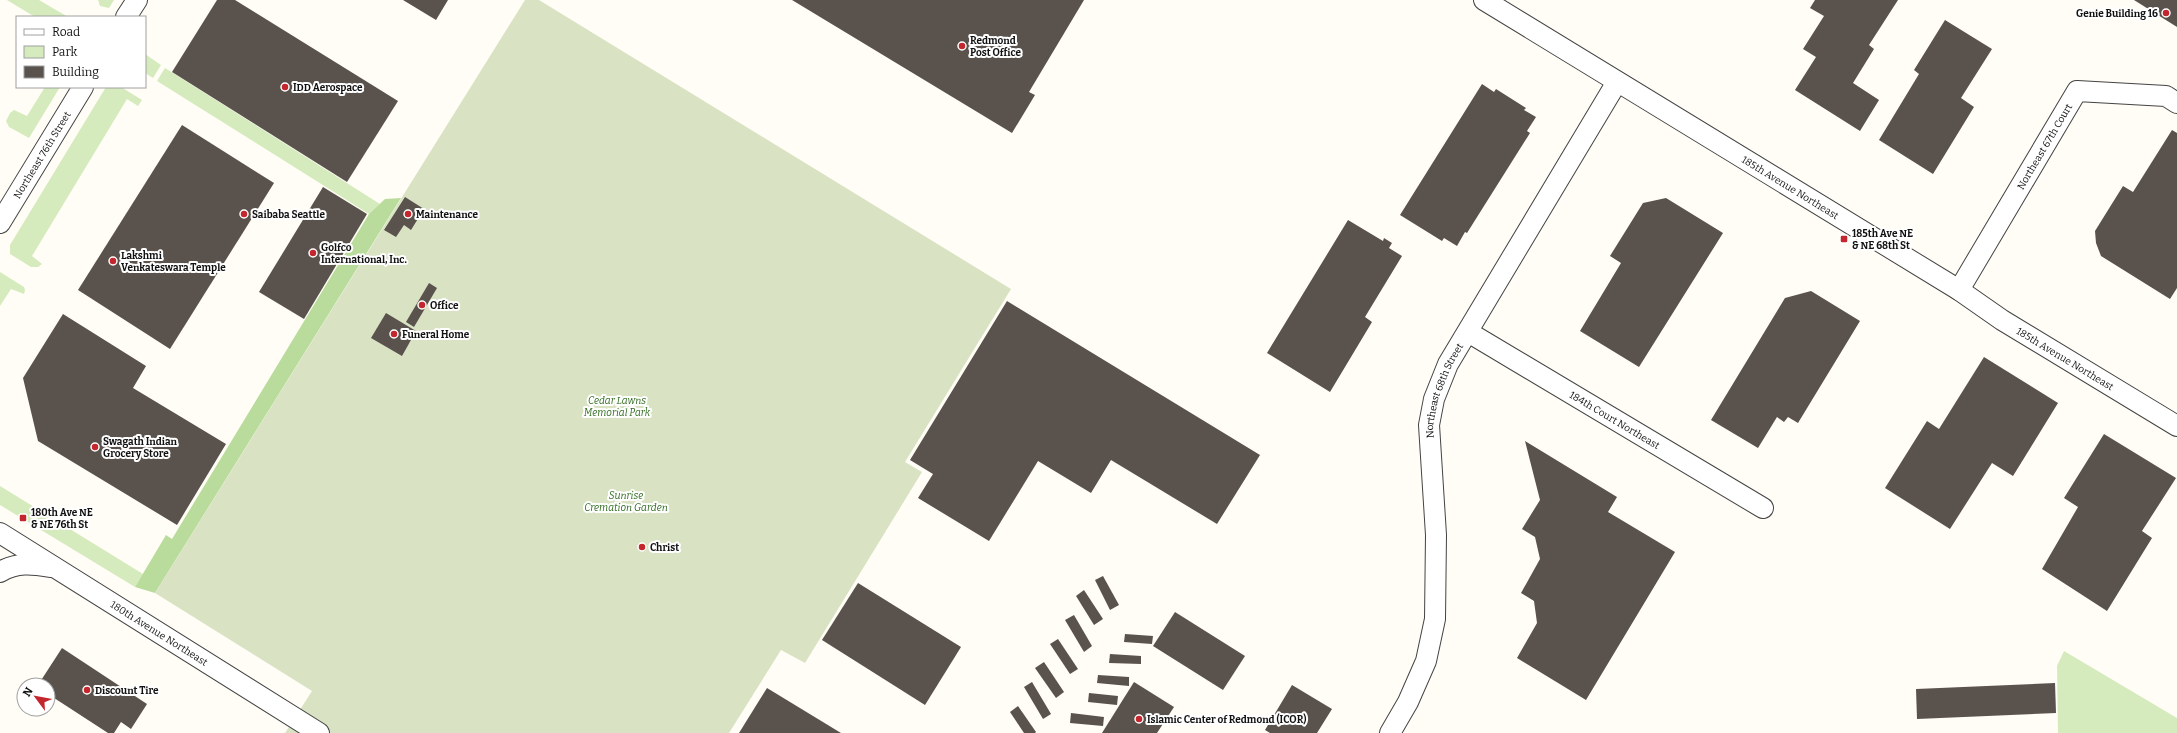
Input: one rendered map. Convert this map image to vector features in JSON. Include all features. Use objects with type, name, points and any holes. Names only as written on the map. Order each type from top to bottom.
[{"type":"street","points":[[127,16],[137,0]]},
{"type":"street","name":"185th Avenue Northeast","points":[[1484,0],[1958,290],[2002,320],[2177,426]]},
{"type":"street","name":"Northeast 68th Street","points":[[1390,733],[1408,702],[1426,661],[1435,619],[1436,535],[1429,425],[1434,399],[1446,371],[1468,332],[1617,82]]},
{"type":"street","name":"Northeast 76th Street","points":[[0,223],[82,88]]},
{"type":"street","name":"Northeast 67th Court","points":[[1958,290],[2077,91],[2166,96],[2177,103]]},
{"type":"street","name":"184th Court Northeast","points":[[1468,332],[1763,508]]},
{"type":"street","name":"180th Avenue Northeast","points":[[0,533],[319,733]]},
{"type":"street","points":[[0,572],[7,568],[26,564],[57,569]]},
{"type":"green space","points":[[7,0],[39,0],[66,16],[33,16]]},
{"type":"green space","points":[[98,0],[114,0],[109,8],[100,6]]},
{"type":"green space","name":"Cedar Lawns Memorial Park","points":[[525,0],[539,0],[1011,289],[905,462],[922,472],[805,663],[781,650],[729,733],[285,733],[312,691],[155,593]]},
{"type":"green space","points":[[146,55],[161,65],[153,78],[146,74]]},
{"type":"green space","points":[[165,68],[380,204],[369,214],[157,81]]},
{"type":"green space","points":[[44,88],[59,88],[29,138],[9,127],[6,121],[10,113],[14,110],[27,116]]},
{"type":"green space","points":[[105,88],[123,88],[142,100],[138,106],[127,99],[32,256],[42,264],[38,267],[31,267],[10,254],[10,245]]},
{"type":"green space","points":[[401,198],[155,593],[135,587],[166,535],[172,539],[369,214],[385,199]]},
{"type":"green space","points":[[0,272],[24,287],[25,290],[24,294],[11,289],[0,306]]},
{"type":"green space","points":[[0,486],[143,574],[135,587],[0,505]]},
{"type":"green space","points":[[2064,651],[2177,718],[2177,733],[2058,733],[2057,666]]},
{"type":"building","name":"IDD Aerospace","points":[[217,0],[235,0],[398,101],[347,182],[172,72]]},
{"type":"building","points":[[403,0],[448,0],[436,20]]},
{"type":"building","name":"Redmond Post Office","points":[[792,0],[1084,0],[1029,92],[1035,95],[1012,133]]},
{"type":"building","points":[[1815,0],[1898,0],[1869,45],[1874,49],[1853,83],[1879,100],[1860,131],[1795,90],[1816,57],[1803,49],[1824,16],[1810,8]]},
{"type":"building","name":"Genie Building 16","points":[[2134,0],[2177,0],[2177,27]]},
{"type":"building","points":[[1945,20],[1992,49],[1961,98],[1974,107],[1933,174],[1879,140],[1919,74],[1914,70]]},
{"type":"building","points":[[1482,84],[1494,92],[1496,89],[1526,108],[1524,110],[1536,117],[1527,131],[1530,133],[1467,233],[1465,232],[1457,246],[1444,238],[1442,241],[1400,215]]},
{"type":"building","points":[[182,125],[274,183],[170,349],[78,290]]},
{"type":"building","points":[[2172,130],[2177,133],[2177,288],[2170,299],[2101,256],[2096,243],[2095,231],[2123,186],[2133,192]]},
{"type":"building","name":"Golfco International, Inc.","points":[[323,187],[367,214],[304,319],[259,292]]},
{"type":"building","name":"Maintenance","points":[[405,197],[424,209],[411,230],[404,225],[396,237],[384,230]]},
{"type":"building","points":[[1666,198],[1723,233],[1639,367],[1580,331],[1621,263],[1610,256],[1643,203]]},
{"type":"building","points":[[1348,220],[1383,241],[1384,238],[1392,243],[1389,248],[1402,256],[1365,317],[1372,322],[1330,392],[1267,353]]},
{"type":"building","name":"Office","points":[[429,283],[437,288],[414,327],[406,322]]},
{"type":"building","points":[[1811,291],[1860,321],[1798,423],[1788,417],[1784,422],[1777,417],[1758,448],[1711,420],[1785,298]]},
{"type":"building","points":[[1007,301],[1260,455],[1217,524],[1111,460],[1091,493],[1038,461],[989,541],[918,498],[933,474],[910,460]]},
{"type":"building","name":"Funeral Home","points":[[386,313],[416,331],[402,356],[371,338]]},
{"type":"building","points":[[63,314],[146,366],[133,388],[226,444],[177,525],[38,441],[23,378]]},
{"type":"building","points":[[1984,357],[2058,403],[2013,476],[1992,463],[1950,529],[1885,488],[1927,421],[1939,429]]},
{"type":"building","points":[[2104,434],[2176,478],[2142,531],[2152,538],[2107,611],[2042,569],[2078,507],[2064,498]]},
{"type":"building","points":[[1525,441],[1617,497],[1608,512],[1675,552],[1586,700],[1517,658],[1537,623],[1534,601],[1521,593],[1540,559],[1535,537],[1522,529],[1540,500]]},
{"type":"building","points":[[1103,576],[1119,605],[1110,610],[1095,580]]},
{"type":"building","points":[[858,583],[961,647],[925,705],[822,640]]},
{"type":"building","points":[[1084,590],[1103,619],[1094,625],[1076,596]]},
{"type":"building","points":[[1175,612],[1245,656],[1223,690],[1153,646]]},
{"type":"building","points":[[1074,615],[1092,646],[1084,652],[1065,620]]},
{"type":"building","points":[[1125,634],[1153,636],[1152,644],[1124,642]]},
{"type":"building","points":[[1058,639],[1078,669],[1070,674],[1050,644]]},
{"type":"building","name":"Discount Tire","points":[[62,648],[147,704],[131,729],[121,722],[114,733],[108,733],[56,699],[56,677],[43,677]]},
{"type":"building","points":[[1110,654],[1141,656],[1141,664],[1109,663]]},
{"type":"building","points":[[1044,662],[1064,692],[1056,698],[1035,668]]},
{"type":"building","points":[[1098,675],[1129,677],[1129,686],[1097,683]]},
{"type":"building","points":[[1032,682],[1051,714],[1043,719],[1024,687]]},
{"type":"building","name":"Islamic Center of Redmond (ICOR)","points":[[1134,682],[1174,707],[1157,733],[1102,733]]},
{"type":"building","points":[[2055,683],[2056,713],[1917,719],[1916,689]]},
{"type":"building","points":[[1292,685],[1332,709],[1317,733],[1270,733],[1265,730]]},
{"type":"building","points":[[767,688],[841,733],[739,733]]},
{"type":"building","points":[[1089,693],[1118,696],[1117,705],[1088,702]]},
{"type":"building","points":[[1018,706],[1036,732],[1035,733],[1024,733],[1010,712]]},
{"type":"building","points":[[1071,713],[1104,717],[1103,726],[1070,723]]},
{"type":"place","name":"Genie Building 16","points":[[2166,13]]},
{"type":"place","name":"Redmond Post Office","points":[[962,46]]},
{"type":"place","name":"IDD Aerospace","points":[[285,87]]},
{"type":"place","name":"Saibaba Seattle","points":[[244,214]]},
{"type":"place","name":"Maintenance","points":[[408,214]]},
{"type":"place","name":"185th Ave NE & NE 68th St","points":[[1844,239]]},
{"type":"place","name":"Golfco International, Inc.","points":[[313,253]]},
{"type":"place","name":"Lakshmi Venkateswara Temple","points":[[113,261]]},
{"type":"place","name":"Office","points":[[422,305]]},
{"type":"place","name":"Funeral Home","points":[[394,334]]},
{"type":"place","name":"Swagath Indian Grocery Store","points":[[95,447]]},
{"type":"place","name":"180th Ave NE & NE 76th St","points":[[23,518]]},
{"type":"place","name":"Christ","points":[[642,547]]},
{"type":"place","name":"Discount Tire","points":[[87,690]]},
{"type":"place","name":"Islamic Center of Redmond (ICOR)","points":[[1139,719]]},
{"type":"park label","name":"Sunrise Cremation Garden","points":[[626,500]]}]
